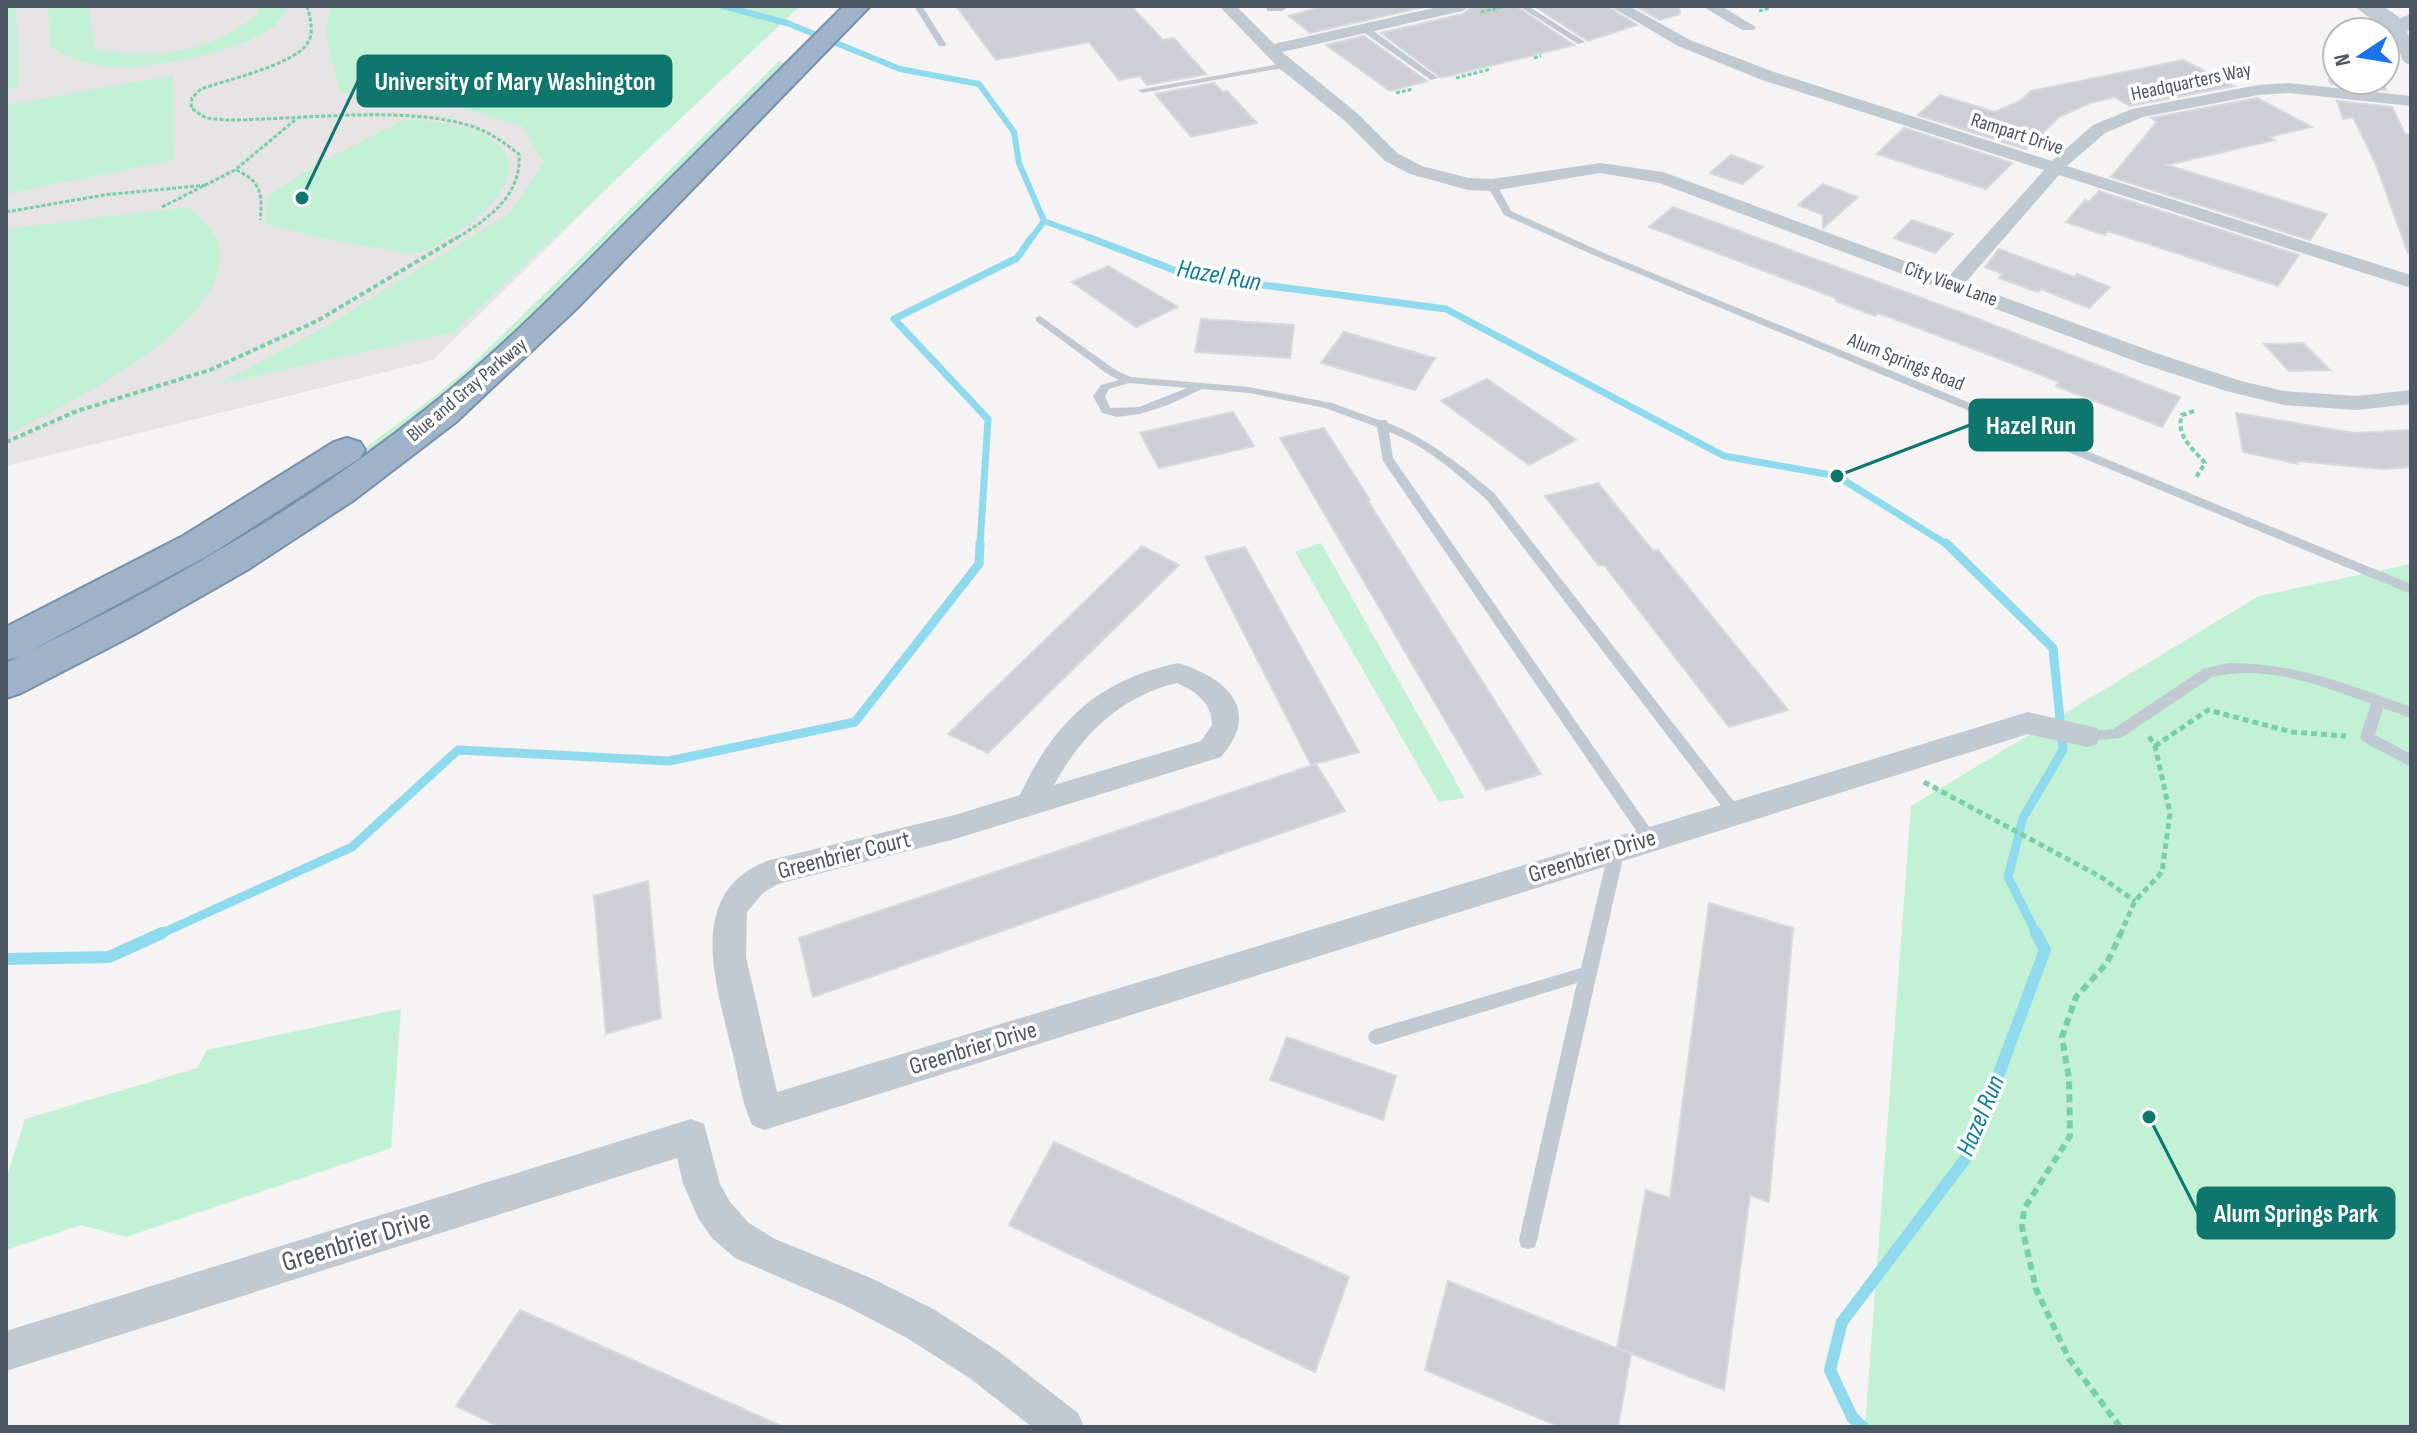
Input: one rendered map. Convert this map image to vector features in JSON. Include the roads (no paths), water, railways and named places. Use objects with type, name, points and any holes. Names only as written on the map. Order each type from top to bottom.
[{"type":"highway","name":"Blue and Gray Parkway","points":[[6,645],[197,545],[363,440],[481,343],[838,10]]},
{"type":"highway","name":"Blue and Gray Parkway","points":[[6,682],[175,594],[277,536],[442,415],[535,332],[787,55]]},
{"type":"main road","points":[[2365,6],[2384,15],[2402,16]]},
{"type":"street","name":"City View Lane","points":[[1227,6],[1285,65],[1351,117],[1391,157],[1436,176],[1468,184],[1492,185],[1600,168],[1663,178],[2151,359],[2234,386],[2284,398],[2357,403],[2411,397]]},
{"type":"street","points":[[1270,50],[1462,6]]},
{"type":"street","name":"Rampart Drive","points":[[1618,6],[1684,43],[1738,65],[2054,170],[2411,282]]},
{"type":"street","points":[[1710,6],[1748,27]]},
{"type":"street","points":[[2402,16],[2411,61]]},
{"type":"street","name":"Headquarters Way","points":[[1952,285],[2054,170],[2099,129],[2138,113],[2243,93],[2289,88],[2411,101]]},
{"type":"street","name":"Greenbrier Court","points":[[764,1113],[730,967],[731,912],[740,895],[752,883],[770,873],[955,827],[1031,804],[1211,749],[1224,738],[1227,726],[1223,703],[1213,689],[1194,677],[1178,673],[1154,676],[1131,684],[1078,728],[1058,750],[1031,804]]},
{"type":"street","name":"Greenbrier Drive","points":[[764,1113],[2028,723],[2087,736]]},
{"type":"street","name":"Greenbrier Drive","points":[[6,1351],[691,1136],[696,1173],[708,1202],[726,1227],[756,1252],[833,1281],[902,1314],[986,1365],[1064,1427]]},
{"type":"lane","points":[[918,6],[942,44]]},
{"type":"lane","points":[[1523,6],[1581,42]]},
{"type":"lane","points":[[1365,29],[1434,78]]},
{"type":"lane","points":[[1142,90],[1285,65]]},
{"type":"lane","name":"Alum Springs Road","points":[[1492,185],[1507,213],[1601,255],[2411,589]]},
{"type":"lane","points":[[1040,319],[1113,373],[1129,380],[1293,397],[1382,423],[1433,450],[1491,497],[1734,812]]},
{"type":"lane","points":[[1129,380],[1105,387],[1099,396],[1106,411],[1116,414],[1155,406],[1201,386]]},
{"type":"lane","points":[[1382,423],[1387,458],[1649,838]]},
{"type":"lane","name":"Greenbrier Drive","points":[[2087,736],[2116,734],[2139,722],[2208,673],[2228,668],[2262,668],[2319,679],[2411,713]]},
{"type":"lane","points":[[2379,700],[2367,737],[2411,761]]},
{"type":"lane","points":[[1528,1240],[1617,848]]},
{"type":"lane","points":[[1376,1037],[1588,973]]},
{"type":"waterway","name":"Hazel Run","points":[[723,6],[787,23],[900,69],[979,84],[1014,132],[1019,163],[1044,221]]},
{"type":"waterway","points":[[1031,239],[1044,221]]},
{"type":"waterway","name":"Hazel Run","points":[[1044,221],[1093,239]]},
{"type":"waterway","points":[[980,545],[988,419],[894,319],[1017,258],[1032,237]]},
{"type":"waterway","name":"Hazel Run","points":[[1088,237],[1187,275],[1446,309],[1724,456],[1837,476],[1948,545]]},
{"type":"waterway","points":[[158,935],[352,847],[458,750],[669,761],[855,722],[979,564],[980,543]]},
{"type":"waterway","name":"Hazel Run","points":[[1946,543],[2053,648],[2063,750],[2023,818],[2008,877],[2036,933]]},
{"type":"waterway","points":[[6,959],[109,957],[162,933]]},
{"type":"waterway","name":"Hazel Run","points":[[1863,1427],[1852,1417],[1830,1370],[1842,1322],[1969,1154],[2045,950],[2036,933]]},
{"type":"place","name":"University of Mary Washington","points":[[302,198]]},
{"type":"place","name":"Hazel Run","points":[[1837,476]]},
{"type":"place","name":"Alum Springs Park","points":[[2149,1117]]}]
